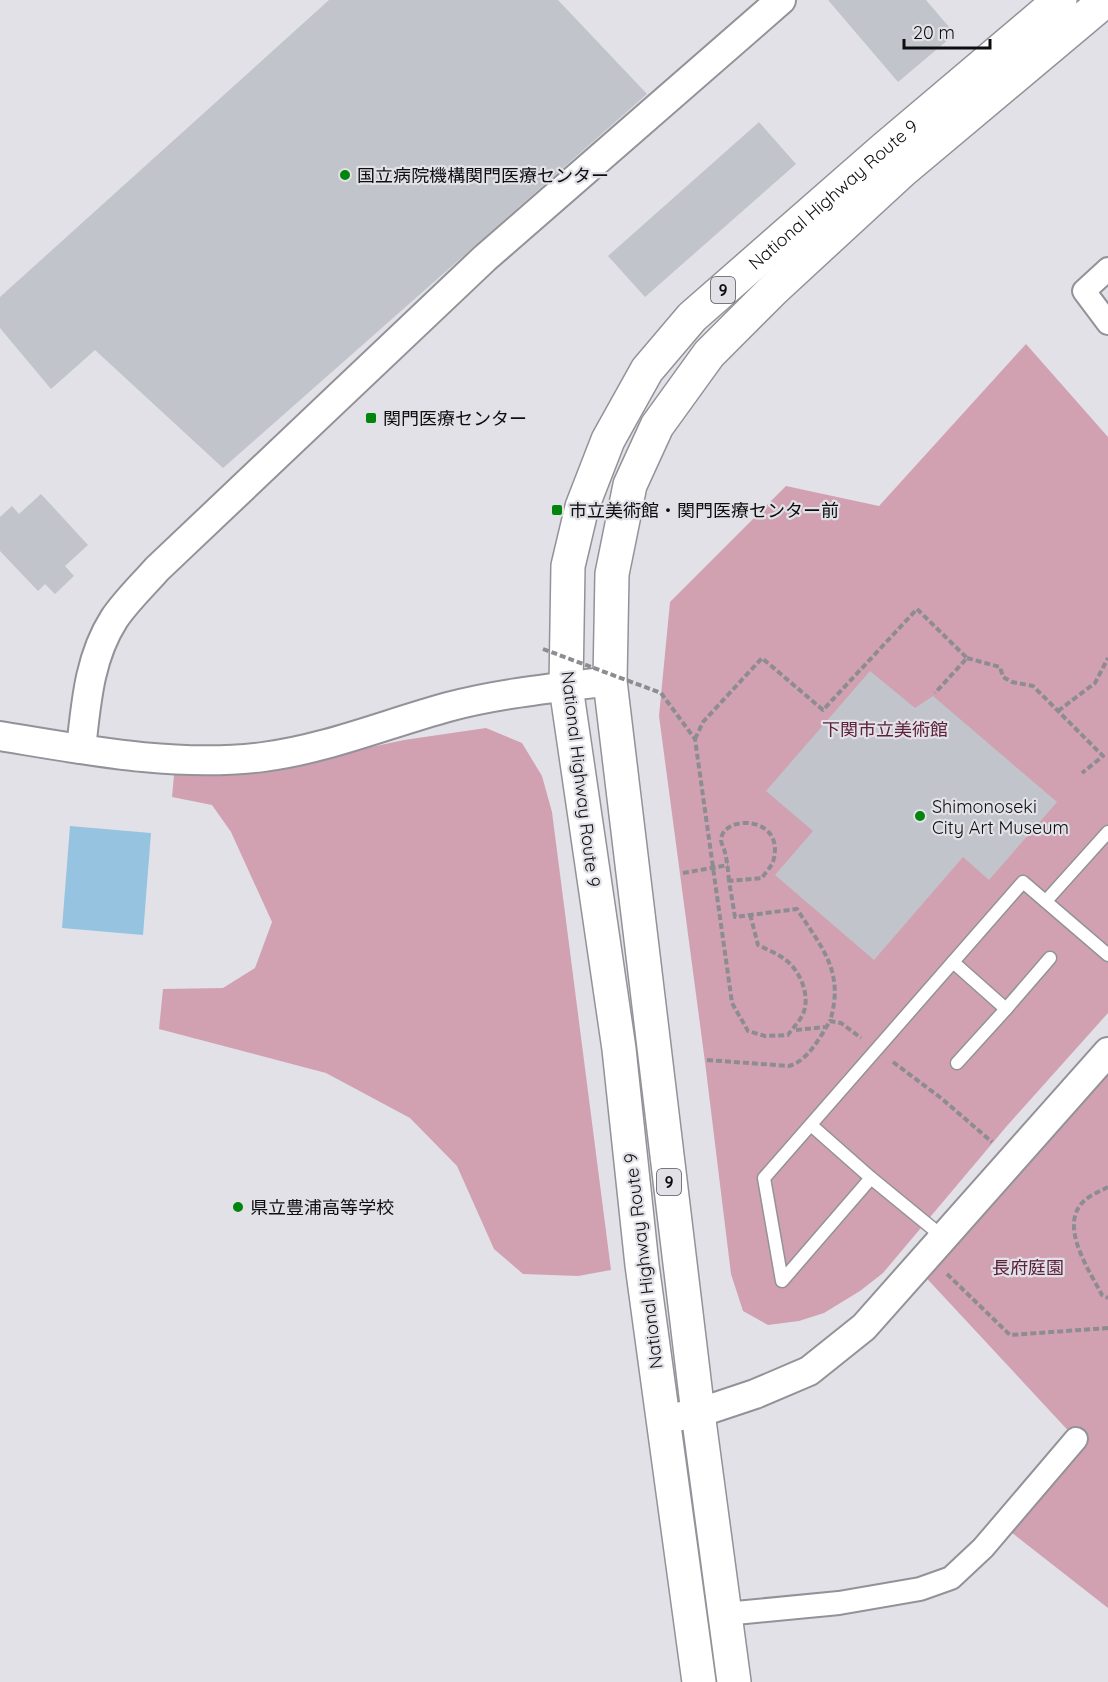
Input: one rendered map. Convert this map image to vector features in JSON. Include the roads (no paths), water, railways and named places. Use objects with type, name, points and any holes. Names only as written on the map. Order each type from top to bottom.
[{"type":"highway","name":"National Highway Route 9","points":[[699,1682],[642,1265],[619,1050],[566,687],[568,566],[582,507],[608,440],[647,370],[692,317],[1060,0]]},
{"type":"highway","name":"National Highway Route 9","points":[[734,1682],[698,1413],[610,681],[612,574],[630,485],[657,426],[709,354],[774,289],[902,171],[1106,0]]},
{"type":"street","points":[[81,749],[88,682],[101,647],[114,619],[157,569],[485,258],[781,0]]},
{"type":"street","points":[[1108,269],[1084,291],[1108,323]]},
{"type":"street","points":[[0,736],[174,761],[262,758],[319,746],[450,707],[520,692],[610,681]]},
{"type":"street","points":[[663,1420],[698,1413],[755,1394],[808,1371],[864,1327],[1108,1052]]},
{"type":"street","points":[[725,1614],[838,1603],[920,1589],[951,1578],[983,1548],[1076,1439]]},
{"type":"lane","points":[[1046,901],[1108,832]]},
{"type":"lane","points":[[872,1178],[782,1281],[764,1178],[1023,882],[1108,955]]},
{"type":"lane","points":[[957,1063],[1050,958]]},
{"type":"lane","points":[[953,963],[1006,1009]]},
{"type":"lane","points":[[811,1125],[872,1178],[935,1246]]},
{"type":"water","points":[[70,826],[151,833],[143,935],[62,928]]},
{"type":"place","name":"国立病院機構関門医療センター","points":[[345,175]]},
{"type":"place","name":"関門医療センター","points":[[371,418]]},
{"type":"place","name":"市立美術館・関門医療センター前","points":[[557,510]]},
{"type":"place","name":"Shimonoseki City Art Museum","points":[[920,816]]},
{"type":"place","name":"県立豊浦高等学校","points":[[238,1207]]},
{"type":"park label","name":"下関市立美術館","points":[[885,729]]},
{"type":"park label","name":"長府庭園","points":[[1028,1267]]}]
